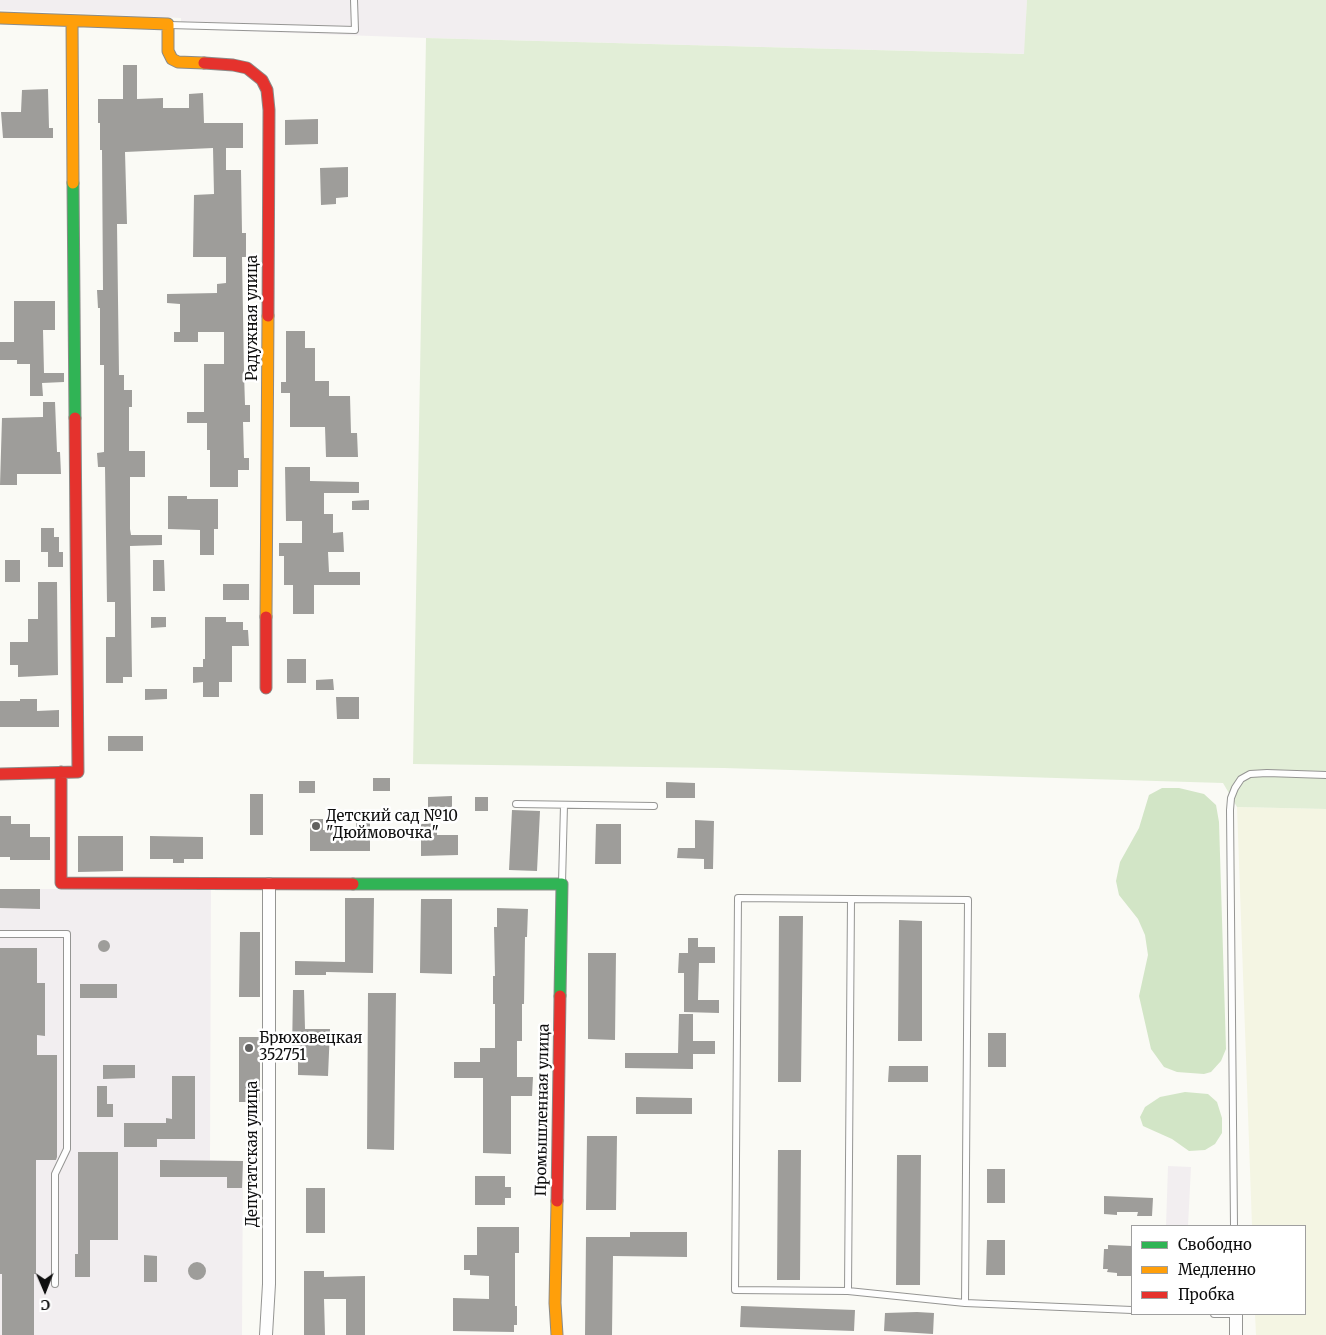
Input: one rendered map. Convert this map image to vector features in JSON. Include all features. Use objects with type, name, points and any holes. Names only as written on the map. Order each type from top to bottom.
[{"type":"street","points":[[0,18],[168,24]]},
{"type":"street","points":[[0,774],[78,772],[72,21]]},
{"type":"street","name":"Радужная улица","points":[[168,24],[168,51],[172,59],[178,62],[234,65],[247,68],[262,80],[269,100],[266,688]]},
{"type":"street","points":[[61,772],[61,883],[562,884]]},
{"type":"street","name":"Депутатская улица","points":[[266,1335],[269,1284],[269,884]]},
{"type":"street","name":"Промышленная улица","points":[[557,1335],[555,1303],[562,884]]},
{"type":"street","points":[[1236,1315],[1236,1335]]},
{"type":"lane","points":[[168,24],[355,30],[354,0]]},
{"type":"lane","points":[[1234,1225],[1231,798],[1241,779],[1250,774],[1326,776]]},
{"type":"lane","points":[[516,804],[654,806]]},
{"type":"lane","points":[[562,884],[564,805]]},
{"type":"lane","points":[[965,1303],[968,900],[738,898],[735,1290],[848,1291],[965,1303],[1131,1310]]},
{"type":"lane","points":[[848,1291],[851,899]]},
{"type":"lane","points":[[0,934],[67,934],[67,1149],[55,1174],[55,1284]]},
{"type":"shaded area","points":[[0,0],[1027,0],[1025,54],[426,38],[181,29],[181,18],[0,10]]},
{"type":"shaded area","points":[[0,889],[211,889],[210,1160],[243,1161],[242,1335],[0,1335]]},
{"type":"shaded area","points":[[1168,1166],[1191,1167],[1188,1225],[1166,1225]]},
{"type":"green space","points":[[1027,0],[1326,0],[1326,809],[1237,807],[1223,783],[724,768],[413,764],[426,38],[1024,54]]},
{"type":"green space","points":[[1162,788],[1179,788],[1204,794],[1216,805],[1219,822],[1226,1049],[1221,1061],[1211,1072],[1204,1074],[1177,1072],[1164,1067],[1151,1049],[1139,996],[1148,955],[1145,935],[1138,919],[1119,895],[1116,881],[1120,862],[1139,828],[1149,795]]},
{"type":"green space","points":[[1237,807],[1326,809],[1326,1335],[1256,1335],[1255,1315],[1306,1315],[1306,1225],[1252,1225]]},
{"type":"green space","points":[[1185,1092],[1208,1094],[1217,1102],[1222,1118],[1222,1133],[1215,1144],[1205,1150],[1189,1151],[1172,1139],[1143,1126],[1140,1117],[1145,1107],[1160,1097]]},
{"type":"building","points":[[123,65],[137,65],[137,99],[163,98],[163,108],[189,108],[189,94],[203,93],[204,123],[243,123],[243,148],[226,148],[226,170],[241,170],[242,233],[246,233],[246,257],[242,257],[244,373],[245,405],[250,405],[250,422],[243,422],[244,458],[249,458],[249,470],[238,470],[238,487],[210,487],[210,450],[207,450],[207,423],[187,423],[187,412],[204,412],[204,364],[224,364],[224,332],[198,332],[198,342],[174,342],[174,332],[180,332],[180,304],[167,303],[167,294],[217,293],[217,284],[226,283],[226,257],[193,257],[194,195],[214,194],[213,148],[125,152],[127,224],[117,224],[119,375],[124,375],[124,390],[132,390],[132,407],[129,407],[129,451],[145,451],[145,477],[130,477],[130,529],[131,535],[162,535],[162,545],[130,546],[132,677],[123,677],[123,683],[106,683],[106,637],[115,637],[115,602],[107,602],[105,467],[98,467],[97,453],[104,452],[104,365],[100,365],[100,308],[98,308],[97,290],[103,290],[102,150],[100,150],[98,99],[123,99]]},
{"type":"building","points":[[48,89],[49,128],[53,128],[53,138],[3,138],[1,112],[21,112],[22,90]]},
{"type":"building","points":[[318,119],[318,144],[285,145],[285,120]]},
{"type":"building","points":[[348,167],[348,197],[336,198],[336,204],[321,205],[320,168]]},
{"type":"building","points":[[14,301],[55,301],[55,330],[43,330],[44,373],[64,373],[64,382],[42,383],[43,396],[30,396],[30,364],[17,364],[17,360],[0,360],[0,342],[14,342]]},
{"type":"building","points":[[286,331],[305,331],[305,348],[315,348],[315,381],[329,381],[329,396],[350,396],[351,433],[357,433],[358,457],[326,457],[325,427],[290,427],[290,393],[281,393],[281,382],[286,382]]},
{"type":"building","points":[[43,402],[55,402],[57,452],[60,452],[61,474],[17,474],[17,485],[0,485],[2,418],[43,417]]},
{"type":"building","points":[[285,467],[310,467],[310,481],[359,482],[359,493],[324,493],[324,514],[333,514],[333,533],[343,532],[344,552],[328,552],[329,572],[360,572],[360,585],[314,585],[314,614],[293,614],[293,585],[284,585],[284,556],[279,556],[279,543],[302,543],[302,521],[286,521]]},
{"type":"building","points":[[168,496],[187,496],[187,499],[218,499],[218,529],[214,529],[214,555],[200,555],[200,530],[168,529]]},
{"type":"building","points":[[369,500],[369,510],[352,510],[352,501]]},
{"type":"building","points":[[41,528],[54,528],[54,537],[59,537],[59,552],[63,552],[63,567],[48,567],[48,552],[41,552]]},
{"type":"building","points":[[5,560],[20,560],[20,582],[5,582]]},
{"type":"building","points":[[153,560],[164,560],[165,591],[153,591]]},
{"type":"building","points":[[38,582],[57,582],[58,675],[18,677],[18,665],[10,665],[10,642],[28,642],[28,619],[38,619]]},
{"type":"building","points":[[223,584],[249,584],[249,600],[223,600]]},
{"type":"building","points":[[151,617],[166,617],[166,627],[151,628]]},
{"type":"building","points":[[205,617],[226,617],[226,622],[243,622],[243,630],[248,630],[249,646],[232,646],[232,682],[219,682],[219,697],[203,697],[203,682],[193,683],[193,667],[203,667],[203,659],[205,659]]},
{"type":"building","points":[[287,659],[306,659],[306,683],[287,683]]},
{"type":"building","points":[[333,679],[334,690],[316,690],[316,680]]},
{"type":"building","points":[[145,689],[167,689],[167,699],[145,700]]},
{"type":"building","points":[[336,697],[359,697],[359,719],[337,719]]},
{"type":"building","points":[[20,699],[37,699],[37,711],[59,710],[59,727],[0,727],[0,701],[20,701]]},
{"type":"building","points":[[108,736],[143,736],[143,751],[108,751]]},
{"type":"building","points":[[373,778],[390,778],[390,791],[373,791]]},
{"type":"building","points":[[299,781],[315,781],[315,793],[299,793]]},
{"type":"building","points":[[666,782],[695,783],[695,798],[666,798]]},
{"type":"building","points":[[250,794],[263,794],[263,835],[250,835]]},
{"type":"building","points":[[452,796],[452,807],[439,807],[439,814],[428,814],[428,797]]},
{"type":"building","points":[[475,797],[488,797],[488,811],[475,811]]},
{"type":"building","points":[[512,810],[540,811],[537,871],[509,870]]},
{"type":"building","points":[[0,816],[11,816],[11,824],[30,824],[30,837],[50,837],[50,860],[10,860],[10,857],[0,857]]},
{"type":"building","points":[[310,819],[323,819],[323,830],[356,830],[356,819],[370,819],[370,851],[310,851]]},
{"type":"building","points":[[695,820],[714,821],[713,869],[704,869],[704,859],[677,858],[678,848],[695,848]]},
{"type":"building","points":[[437,823],[437,835],[458,835],[458,855],[421,856],[421,824]]},
{"type":"building","points":[[596,824],[621,824],[621,864],[595,864]]},
{"type":"building","points":[[78,836],[123,836],[123,871],[78,872]]},
{"type":"building","points":[[150,836],[203,837],[203,859],[184,859],[184,863],[173,863],[173,859],[150,859]]},
{"type":"building","points":[[0,889],[40,889],[40,909],[0,908]]},
{"type":"building","points":[[345,898],[374,898],[373,973],[326,972],[326,975],[295,975],[295,961],[345,962]]},
{"type":"building","points":[[421,899],[452,899],[452,974],[420,973]]},
{"type":"building","points":[[497,908],[528,909],[527,937],[525,937],[522,1041],[517,1041],[517,1077],[533,1077],[532,1096],[511,1096],[511,1154],[483,1153],[483,1078],[454,1078],[454,1062],[480,1062],[480,1048],[495,1048],[493,976],[495,976],[494,927],[497,927]]},
{"type":"building","points":[[779,916],[803,916],[801,1082],[778,1082]]},
{"type":"building","points":[[899,920],[922,921],[922,1041],[898,1041]]},
{"type":"building","points":[[240,932],[260,932],[260,997],[239,997]]},
{"type":"building","points":[[688,938],[698,938],[698,947],[715,947],[715,963],[699,963],[698,1000],[719,1000],[719,1013],[684,1012],[684,973],[678,973],[679,953],[688,953]]},
{"type":"building","points":[[102,940],[106,940],[110,946],[106,952],[102,952],[98,948],[98,944]]},
{"type":"building","points":[[0,948],[37,948],[37,983],[45,983],[45,1036],[37,1035],[37,1055],[57,1055],[57,1157],[56,1160],[36,1160],[34,1335],[2,1335],[2,1274],[0,1274]]},
{"type":"building","points":[[588,953],[616,953],[615,1040],[588,1039]]},
{"type":"building","points":[[80,984],[117,984],[117,998],[80,998]]},
{"type":"building","points":[[293,990],[304,990],[305,1029],[330,1029],[328,1076],[298,1075],[298,1055],[292,1055]]},
{"type":"building","points":[[368,993],[396,993],[394,1150],[367,1149]]},
{"type":"building","points":[[679,1014],[693,1014],[693,1041],[715,1041],[715,1054],[693,1054],[693,1069],[625,1068],[625,1053],[678,1053]]},
{"type":"building","points":[[988,1033],[1006,1033],[1006,1067],[988,1067]]},
{"type":"building","points":[[239,1037],[260,1037],[260,1102],[239,1102]]},
{"type":"building","points":[[103,1065],[135,1065],[135,1078],[103,1079]]},
{"type":"building","points":[[889,1066],[928,1066],[928,1082],[888,1082]]},
{"type":"building","points":[[172,1076],[195,1076],[195,1139],[157,1139],[157,1147],[124,1147],[124,1123],[166,1123],[166,1118],[172,1119]]},
{"type":"building","points":[[97,1086],[107,1086],[107,1104],[113,1104],[113,1117],[97,1117]]},
{"type":"building","points":[[636,1097],[692,1098],[692,1114],[636,1114]]},
{"type":"building","points":[[587,1136],[617,1136],[616,1210],[586,1210]]},
{"type":"building","points":[[778,1150],[801,1150],[800,1280],[777,1280]]},
{"type":"building","points":[[78,1152],[118,1152],[118,1240],[90,1240],[90,1277],[75,1277],[75,1254],[78,1254]]},
{"type":"building","points":[[897,1155],[921,1155],[920,1285],[896,1285]]},
{"type":"building","points":[[160,1160],[243,1161],[242,1188],[227,1188],[227,1177],[160,1177]]},
{"type":"building","points":[[987,1169],[1005,1169],[1005,1203],[987,1203]]},
{"type":"building","points":[[475,1176],[505,1176],[505,1187],[511,1187],[511,1198],[505,1198],[505,1205],[475,1205]]},
{"type":"building","points":[[306,1188],[325,1188],[325,1233],[306,1233]]},
{"type":"building","points":[[1104,1196],[1153,1198],[1152,1216],[1137,1216],[1138,1212],[1117,1212],[1117,1215],[1104,1214]]},
{"type":"building","points":[[477,1227],[519,1227],[519,1253],[515,1253],[517,1325],[514,1325],[514,1332],[453,1331],[453,1298],[489,1299],[489,1276],[470,1275],[470,1270],[464,1270],[464,1255],[477,1255]]},
{"type":"building","points":[[630,1232],[687,1232],[687,1257],[613,1256],[612,1335],[585,1335],[586,1237],[630,1237]]},
{"type":"building","points":[[987,1240],[1005,1240],[1005,1275],[986,1275]]},
{"type":"building","points":[[1108,1245],[1131,1246],[1131,1276],[1117,1276],[1117,1273],[1107,1272],[1108,1269],[1103,1269],[1104,1249],[1108,1249]]},
{"type":"building","points":[[144,1255],[157,1256],[157,1282],[144,1282]]},
{"type":"building","points":[[193,1262],[201,1262],[206,1267],[204,1278],[193,1280],[188,1275],[188,1267]]},
{"type":"building","points":[[304,1271],[324,1271],[324,1277],[365,1276],[365,1335],[346,1335],[346,1299],[324,1299],[325,1335],[304,1335]]},
{"type":"building","points":[[741,1306],[855,1310],[854,1331],[740,1327]]},
{"type":"building","points":[[885,1313],[934,1313],[933,1334],[884,1331]]},
{"type":"traffic: fast","points":[[73,183],[75,418]]},
{"type":"traffic: fast","points":[[353,884],[562,884],[560,996]]},
{"type":"traffic: slow","points":[[0,18],[168,24],[168,51],[172,59],[178,62],[204,63]]},
{"type":"traffic: slow","points":[[72,21],[73,183]]},
{"type":"traffic: slow","points":[[266,617],[268,316]]},
{"type":"traffic: slow","points":[[557,1201],[555,1303],[557,1335]]},
{"type":"traffic: jam","points":[[204,63],[247,68],[262,80],[267,90],[269,110],[268,316]]},
{"type":"traffic: jam","points":[[0,774],[78,772],[75,418]]},
{"type":"traffic: jam","points":[[266,617],[266,688]]},
{"type":"traffic: jam","points":[[61,772],[61,883],[353,884]]},
{"type":"traffic: jam","points":[[557,1201],[560,996]]},
{"type":"place","name":"Детский сад №10 \"Дюймовочка\"","points":[[316,826]]},
{"type":"place","name":"Брюховецкая 352751","points":[[249,1048]]}]
